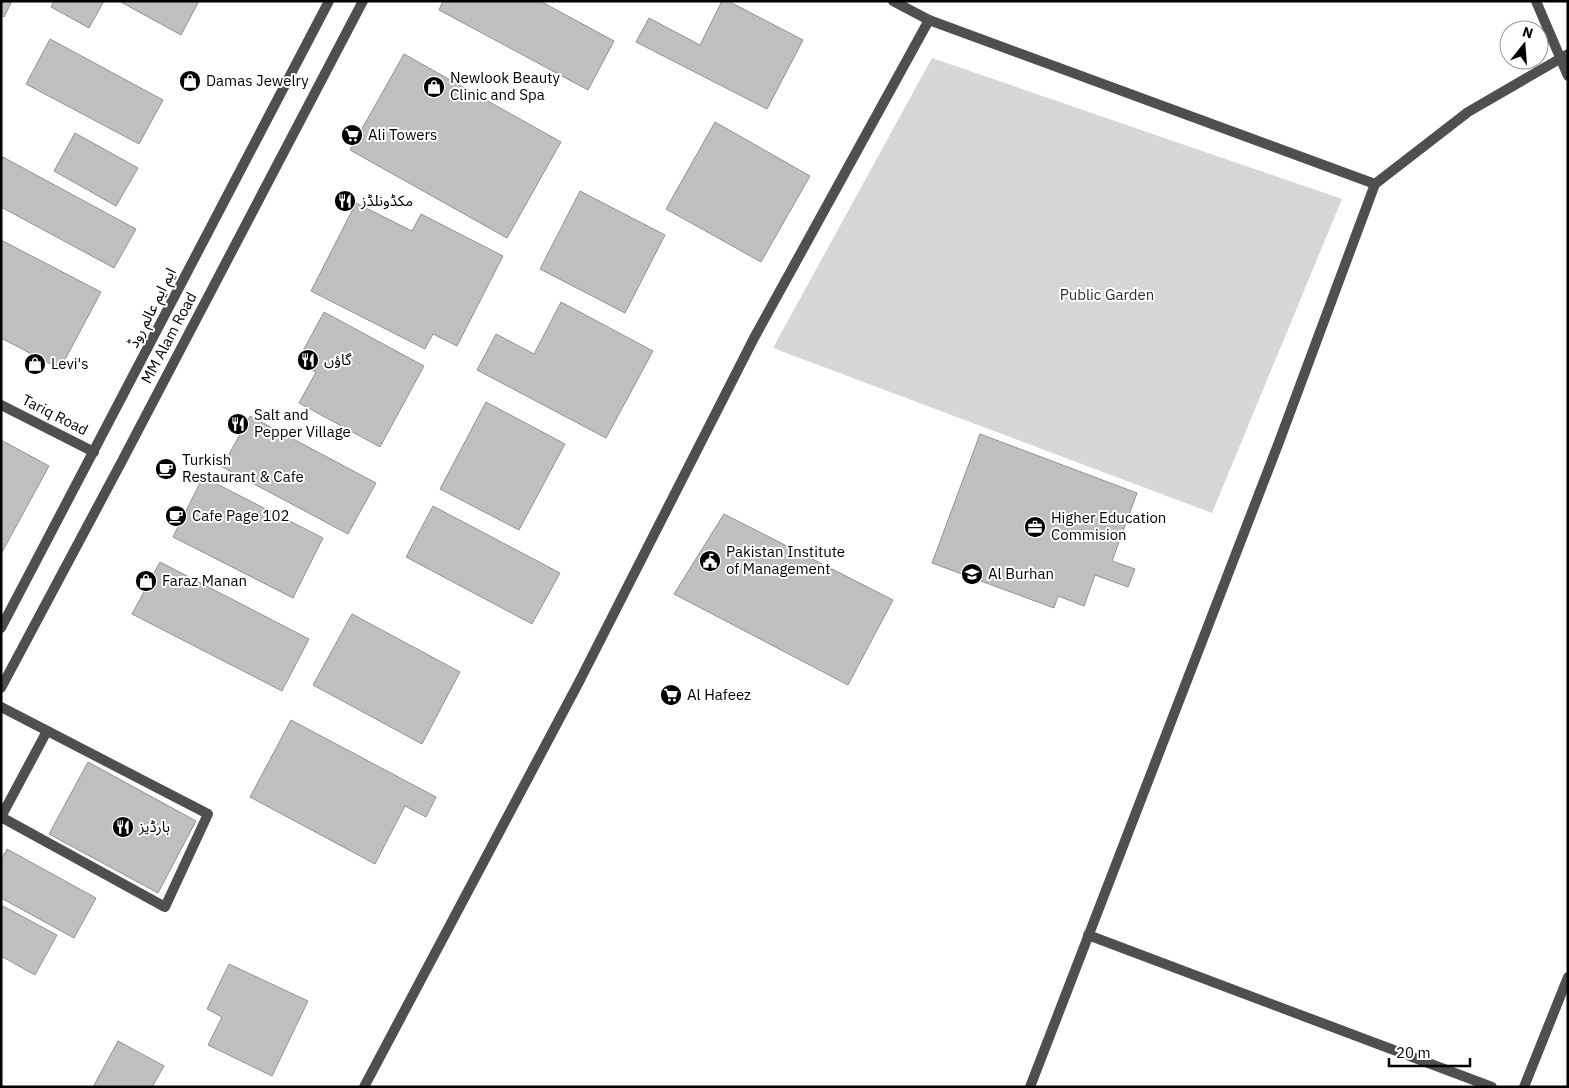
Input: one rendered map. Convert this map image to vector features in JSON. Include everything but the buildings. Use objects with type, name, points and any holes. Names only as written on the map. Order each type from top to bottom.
[{"type":"street","name":"ایم ایم عالم روڈ","points":[[1,628],[329,1]]},
{"type":"street","name":"MM Alam Road","points":[[1,688],[127,452],[362,1]]},
{"type":"street","points":[[893,1],[928,20],[1375,184]]},
{"type":"street","points":[[1536,1],[1564,56],[1568,76]]},
{"type":"street","points":[[364,1087],[580,682],[754,338],[928,20]]},
{"type":"street","points":[[1030,1087],[1275,451],[1375,184],[1468,112],[1564,56]]},
{"type":"street","name":"Tariq Road","points":[[1,404],[94,452]]},
{"type":"street","points":[[1,706],[208,814],[165,907],[1,817],[47,731]]},
{"type":"street","points":[[1088,935],[1492,1087]]},
{"type":"street","points":[[1524,1087],[1568,977]]},
{"type":"green space","name":"Public Garden","points":[[932,58],[1342,199],[1212,513],[773,348]]},
{"type":"place","name":"Damas Jewelry","points":[[190,81]]},
{"type":"place","name":"Newlook Beauty Clinic and Spa","points":[[434,87]]},
{"type":"place","name":"Ali Towers","points":[[352,135]]},
{"type":"place","name":"مکڈونلڈز","points":[[345,201]]},
{"type":"place","name":"گاؤں","points":[[308,360]]},
{"type":"place","name":"Levi's","points":[[35,364]]},
{"type":"place","name":"Salt and Pepper Village","points":[[238,424]]},
{"type":"place","name":"Turkish Restaurant & Cafe","points":[[166,469]]},
{"type":"place","name":"Cafe Page 102","points":[[176,516]]},
{"type":"place","name":"Higher Education Commision","points":[[1035,527]]},
{"type":"place","name":"Pakistan Institute of Management","points":[[710,561]]},
{"type":"place","name":"Al Burhan","points":[[972,574]]},
{"type":"place","name":"Faraz Manan","points":[[146,581]]},
{"type":"place","name":"Al Hafeez","points":[[671,695]]},
{"type":"place","name":"ہارڈیز","points":[[123,827]]}]
